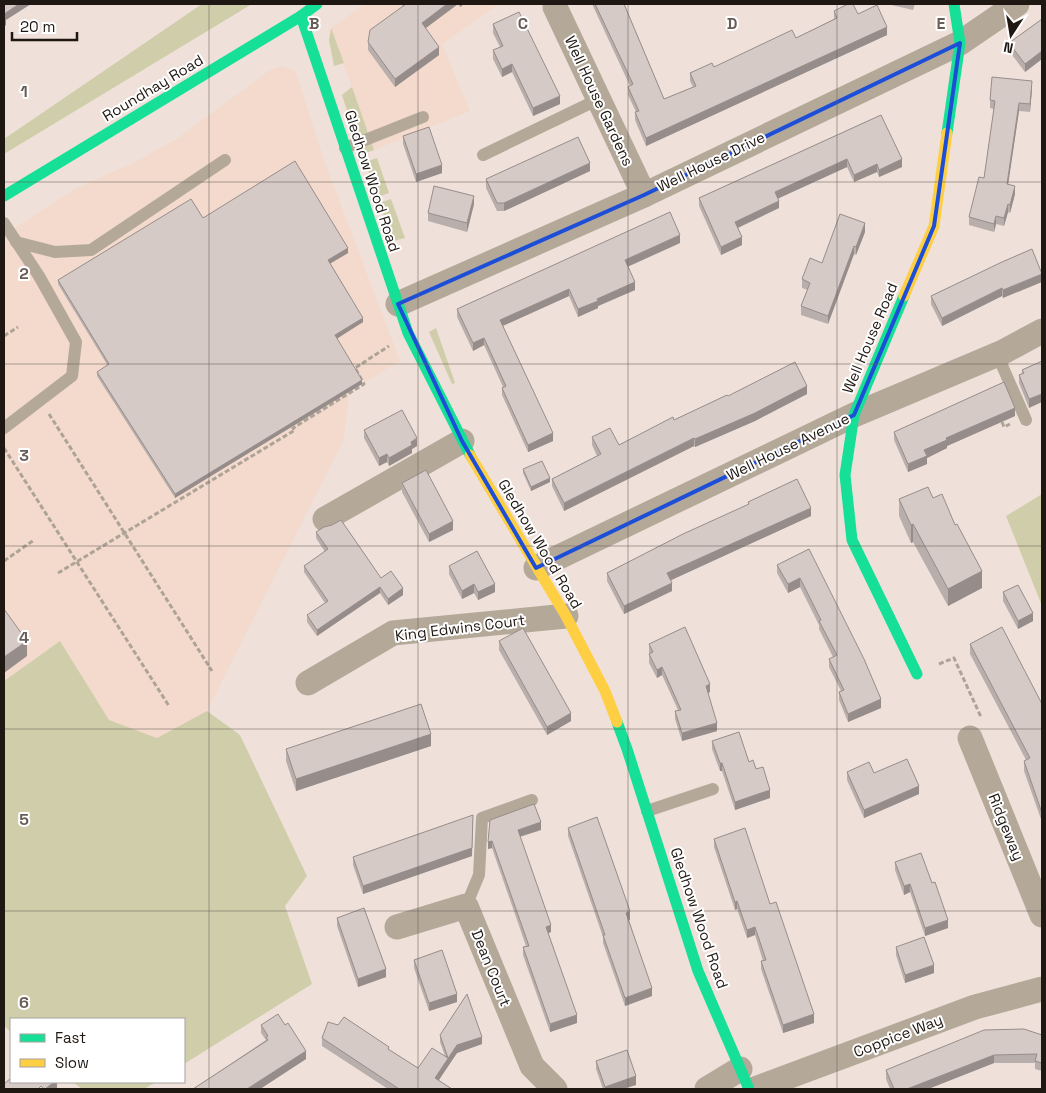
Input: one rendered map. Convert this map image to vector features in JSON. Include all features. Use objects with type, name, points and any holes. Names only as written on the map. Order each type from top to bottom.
[{"type":"street","name":"Roundhay Road","points":[[4,196],[301,16],[317,4]]},
{"type":"street","name":"Well House Road","points":[[917,674],[852,540],[845,474],[854,415],[934,226],[960,42],[954,4]]},
{"type":"street","name":"Well House Drive","points":[[398,304],[644,194],[960,42],[1017,4]]},
{"type":"street","name":"Well House Gardens","points":[[555,7],[644,194]]},
{"type":"street","name":"Gledhow Wood Road","points":[[301,16],[408,333],[462,441],[566,616],[605,691],[627,749],[698,971],[745,1079]]},
{"type":"street","name":"Well House Avenue","points":[[536,568],[854,415],[997,354],[1042,331]]},
{"type":"street","points":[[325,519],[462,441]]},
{"type":"street","name":"King Edwins Court","points":[[308,683],[393,633],[566,616]]},
{"type":"street","name":"Ridgeway","points":[[970,738],[1042,915]]},
{"type":"street","points":[[397,927],[466,906]]},
{"type":"street","name":"Dean Court","points":[[466,906],[532,1066],[554,1089]]},
{"type":"street","name":"Coppice Way","points":[[755,1089],[975,1007],[1042,989]]},
{"type":"street","points":[[708,1089],[745,1079]]},
{"type":"lane","points":[[483,155],[599,99]]},
{"type":"lane","points":[[345,148],[423,116]]},
{"type":"lane","points":[[16,242],[55,252],[91,250],[225,160]]},
{"type":"lane","points":[[4,223],[38,276],[76,342],[72,376],[4,428]]},
{"type":"lane","points":[[997,354],[1026,420]]},
{"type":"lane","points":[[647,812],[713,789]]},
{"type":"lane","points":[[466,906],[479,875],[482,818],[532,800]]},
{"type":"path","points":[[4,336],[18,327]]},
{"type":"path","points":[[58,574],[287,435],[295,430],[294,428],[364,384],[355,368],[408,333]]},
{"type":"path","points":[[40,401],[212,671]]},
{"type":"path","points":[[4,448],[169,706]]},
{"type":"path","points":[[4,561],[34,540]]},
{"type":"path","points":[[954,658],[987,731],[970,738]]},
{"type":"highlighted area","points":[[960,43],[934,226],[854,415],[536,568],[462,441],[398,304],[644,195]]},
{"type":"shaded area","points":[[202,4],[252,4],[4,154],[4,139]]},
{"type":"shaded area","points":[[365,4],[499,4],[442,44],[470,111],[374,150],[331,28]]},
{"type":"shaded area","points":[[331,28],[344,63],[334,66],[329,40]]},
{"type":"shaded area","points":[[282,66],[296,72],[325,163],[400,361],[349,392],[344,439],[207,711],[157,738],[109,720],[60,641],[4,681],[4,235],[73,190],[139,160],[178,138],[271,69]]},
{"type":"shaded area","points":[[352,87],[374,150],[361,155],[342,95]]},
{"type":"shaded area","points":[[377,158],[389,193],[378,197],[365,162]]},
{"type":"shaded area","points":[[391,199],[405,238],[393,241],[379,203]]},
{"type":"shaded area","points":[[436,328],[455,383],[452,384],[429,332]]},
{"type":"shaded area","points":[[1042,494],[1042,606],[1006,516]]},
{"type":"shaded area","points":[[60,641],[109,720],[157,738],[207,711],[240,735],[307,876],[285,906],[312,984],[185,1063],[185,1018],[10,1018],[10,1031],[4,1026],[4,681]]},
{"type":"shaded area","points":[[74,1083],[154,1083],[144,1089],[82,1089]]},
{"type":"building","points":[[4,4],[19,4],[4,14]]},
{"type":"building","points":[[406,4],[447,4],[422,23],[439,47],[395,79],[368,42],[370,30]]},
{"type":"building","points":[[595,4],[624,4],[664,99],[696,86],[690,73],[712,63],[714,67],[792,30],[796,38],[837,18],[834,11],[848,4],[853,4],[858,14],[877,5],[887,27],[646,138],[635,112],[639,111],[628,87],[633,84]]},
{"type":"building","points":[[519,12],[560,96],[533,108],[512,64],[502,69],[493,50],[503,46],[493,24]]},
{"type":"building","points":[[1042,19],[1042,51],[1025,64],[1009,43]]},
{"type":"building","points":[[992,77],[1032,81],[1030,104],[1019,103],[1007,184],[1015,186],[1010,205],[1008,204],[1004,218],[996,216],[994,224],[969,217],[979,177],[984,178],[995,101],[990,100]]},
{"type":"building","points":[[881,115],[902,159],[879,170],[877,164],[854,175],[847,159],[775,192],[779,201],[735,222],[742,237],[721,247],[699,198]]},
{"type":"building","points":[[429,127],[442,165],[416,174],[403,136]]},
{"type":"building","points":[[578,137],[590,163],[504,203],[497,203],[486,179]]},
{"type":"building","points":[[295,161],[348,248],[328,260],[363,318],[335,335],[362,380],[175,494],[97,372],[109,364],[58,280],[191,199],[203,218]]},
{"type":"building","points":[[434,186],[474,196],[467,223],[428,213]]},
{"type":"building","points":[[670,212],[680,235],[625,260],[635,282],[578,309],[569,289],[500,320],[553,433],[528,445],[502,388],[506,386],[484,338],[473,343],[457,309]]},
{"type":"building","points":[[840,214],[865,223],[856,247],[854,246],[828,316],[801,306],[810,283],[802,279],[810,258],[822,263]]},
{"type":"building","points":[[1032,249],[1042,274],[1003,290],[1002,288],[942,318],[931,296]]},
{"type":"building","points":[[1042,361],[1042,394],[1029,399],[1019,375],[1024,373],[1022,370]]},
{"type":"building","points":[[795,362],[807,386],[755,413],[694,438],[564,503],[552,479],[601,454],[592,437],[610,428],[619,445],[673,417],[674,420],[728,396]]},
{"type":"building","points":[[1004,382],[1015,408],[946,438],[947,440],[924,450],[927,456],[908,464],[894,432]]},
{"type":"building","points":[[402,410],[417,438],[411,442],[412,445],[389,458],[387,454],[379,458],[364,430]]},
{"type":"building","points":[[542,461],[550,478],[531,487],[523,469]]},
{"type":"building","points":[[426,470],[453,521],[429,534],[402,483]]},
{"type":"building","points":[[797,479],[811,508],[667,573],[672,583],[624,606],[607,573]]},
{"type":"building","points":[[928,487],[933,498],[942,494],[955,525],[957,524],[982,571],[948,589],[913,524],[911,525],[899,499]]},
{"type":"building","points":[[341,520],[381,578],[391,571],[403,588],[388,599],[380,587],[317,630],[307,615],[328,601],[304,566],[328,549],[316,532]]},
{"type":"building","points":[[809,549],[864,659],[881,699],[848,714],[839,692],[844,690],[829,659],[837,655],[819,621],[821,620],[800,578],[788,584],[777,565]]},
{"type":"building","points":[[477,551],[495,584],[478,592],[474,584],[462,591],[449,566]]},
{"type":"building","points":[[1018,585],[1033,613],[1018,621],[1003,592]]},
{"type":"building","points":[[4,609],[27,641],[4,657]]},
{"type":"building","points":[[685,627],[710,684],[706,686],[717,723],[682,733],[675,711],[681,710],[662,667],[657,670],[649,654],[653,652],[649,644]]},
{"type":"building","points":[[1002,627],[1042,704],[1042,813],[1024,761],[1030,758],[970,644]]},
{"type":"building","points":[[523,628],[571,713],[547,727],[499,641]]},
{"type":"building","points":[[421,704],[431,734],[296,779],[286,749]]},
{"type":"building","points":[[739,732],[749,762],[753,760],[756,769],[763,767],[770,790],[735,802],[722,763],[720,763],[712,741]]},
{"type":"building","points":[[907,759],[919,786],[864,810],[847,772],[869,762],[874,773]]},
{"type":"building","points":[[534,804],[541,822],[518,830],[551,925],[546,927],[577,1015],[550,1024],[523,947],[529,946],[492,841],[488,842],[490,820]]},
{"type":"building","points":[[473,815],[472,848],[363,886],[353,857]]},
{"type":"building","points":[[597,817],[630,911],[626,913],[652,988],[625,998],[568,828]]},
{"type":"building","points":[[745,828],[770,904],[776,902],[814,1014],[783,1025],[761,961],[766,960],[755,927],[747,930],[737,901],[735,902],[714,839]]},
{"type":"building","points":[[921,853],[932,883],[935,882],[948,920],[925,928],[910,884],[904,886],[895,862]]},
{"type":"building","points":[[364,908],[386,969],[358,979],[337,918]]},
{"type":"building","points":[[924,937],[934,965],[905,975],[896,947]]},
{"type":"building","points":[[442,950],[457,994],[429,1003],[414,960]]},
{"type":"building","points":[[467,994],[482,1037],[457,1045],[435,1078],[452,1089],[399,1089],[322,1038],[328,1022],[338,1025],[344,1017],[418,1068],[432,1048],[448,1058],[440,1035]]},
{"type":"building","points":[[278,1014],[285,1025],[288,1023],[306,1051],[247,1089],[193,1089],[268,1040],[266,1037],[268,1036],[261,1025]]},
{"type":"building","points":[[1024,1029],[1042,1035],[1042,1063],[1035,1061],[1037,1054],[994,1055],[907,1089],[894,1089],[886,1070],[984,1030]]},
{"type":"building","points":[[627,1050],[636,1076],[605,1087],[596,1061]]},
{"type":"building","points":[[10,1079],[10,1083],[53,1083],[45,1089],[41,1086],[38,1089],[4,1089],[4,1084]]},
{"type":"traffic: fast","points":[[4,196],[301,16],[317,4]]},
{"type":"traffic: fast","points":[[947,133],[960,43],[954,4]]},
{"type":"traffic: fast","points":[[301,16],[408,333],[470,455]]},
{"type":"traffic: fast","points":[[904,296],[854,415],[845,475],[852,540],[917,674]]},
{"type":"traffic: fast","points":[[617,722],[698,971],[749,1089]]},
{"type":"traffic: slow","points":[[904,296],[934,226],[947,133]]},
{"type":"traffic: slow","points":[[470,455],[566,616],[605,691],[617,722]]}]
